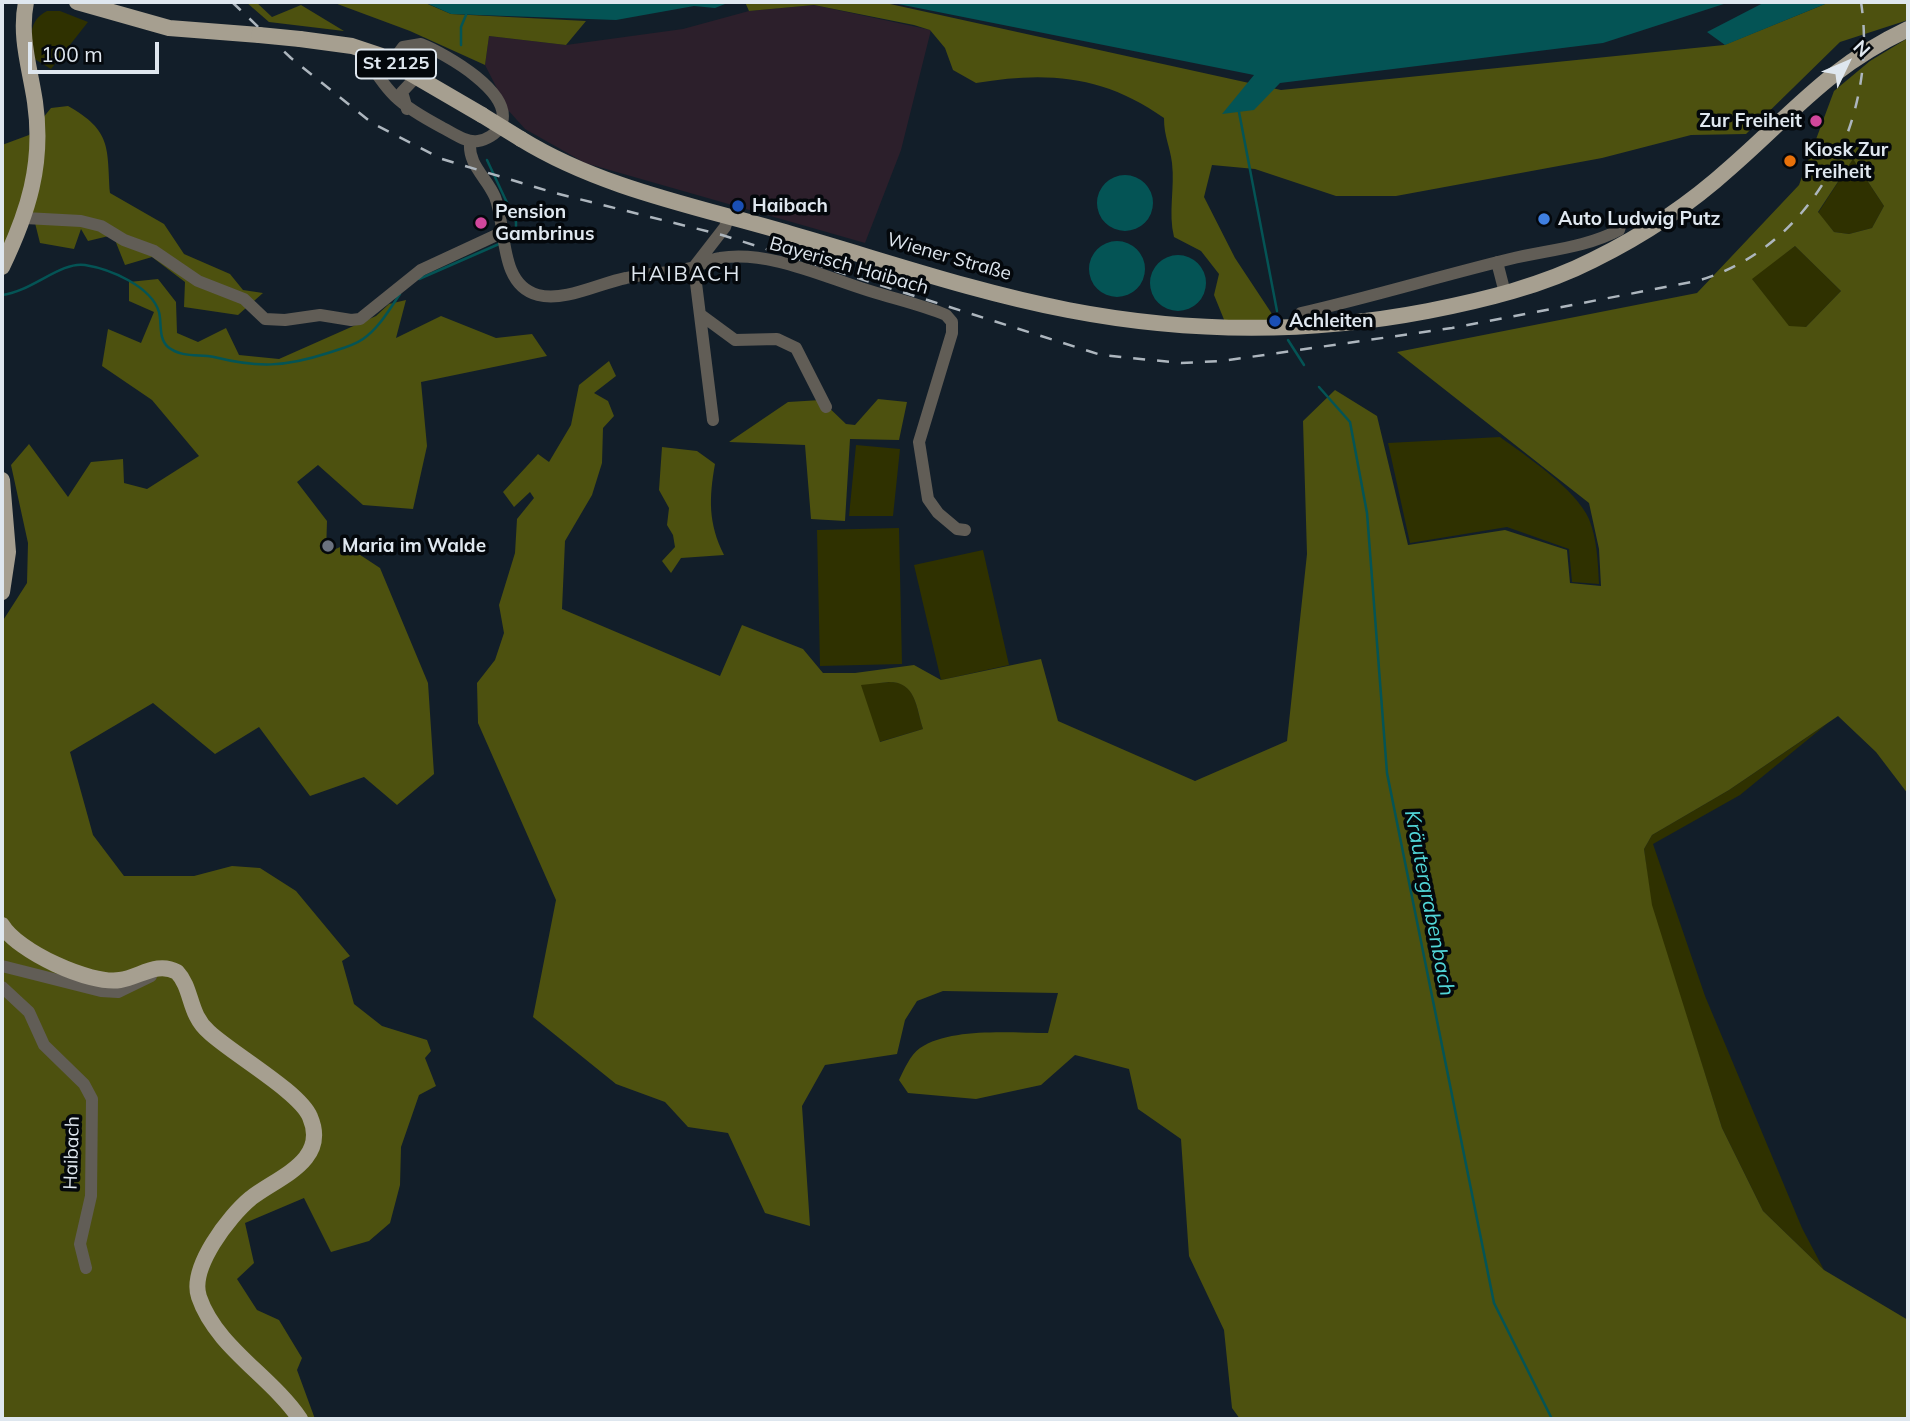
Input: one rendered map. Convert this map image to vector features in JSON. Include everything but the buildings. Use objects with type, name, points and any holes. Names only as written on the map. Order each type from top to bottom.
[{"type":"main road","points":[[2,267],[25,218],[34,173],[37,122],[23,40],[26,2]]},
{"type":"main road","name":"Wiener Straße","points":[[77,2],[169,28],[300,39],[360,48],[392,62],[521,139],[583,172],[961,284],[1064,309],[1182,326],[1298,327],[1393,317],[1506,293],[1589,262],[1675,213],[1734,164],[1794,106],[1854,58],[1908,29]]},
{"type":"main road","points":[[2,480],[8,552],[2,592]]},
{"type":"main road","points":[[2,925],[11,937],[31,952],[100,979],[120,980],[164,968],[177,972],[200,1023],[298,1101],[310,1116],[314,1133],[308,1155],[287,1176],[243,1206],[207,1254],[196,1278],[199,1296],[217,1329],[300,1419]]},
{"type":"street","points":[[360,48],[385,87],[407,109],[470,141],[487,138],[502,123],[499,103],[489,88],[471,72],[421,44],[403,47],[392,62]]},
{"type":"street","points":[[407,109],[402,92],[417,76]]},
{"type":"street","name":"Bayerisch Haibach","points":[[470,141],[472,163],[490,186],[508,263],[519,282],[537,295],[556,296],[625,278],[694,267],[717,258],[760,259],[929,309],[950,318],[952,332],[919,442],[928,499],[938,513],[957,529],[965,530]]},
{"type":"street","points":[[713,420],[694,267],[725,227],[729,215]]},
{"type":"street","points":[[25,218],[55,218],[101,226],[124,240],[155,251],[198,281],[244,299],[261,316],[272,320],[320,315],[351,320],[360,318],[421,270],[504,239]]},
{"type":"street","points":[[1298,327],[1301,313],[1497,262],[1583,245],[1619,230],[1622,223]]},
{"type":"street","points":[[1583,245],[1589,262]]},
{"type":"street","points":[[1497,262],[1506,293]]},
{"type":"street","points":[[701,315],[735,340],[777,340],[796,348],[826,407]]},
{"type":"street","points":[[2,966],[89,989],[118,992],[150,976],[148,971]]},
{"type":"street","name":"Haibach","points":[[2,988],[29,1012],[44,1045],[84,1084],[92,1099],[92,1186],[80,1244],[86,1268]]},
{"type":"shaded area","points":[[246,2],[256,2],[272,17],[301,5],[344,31],[269,22]]},
{"type":"shaded area","points":[[332,2],[423,2],[451,14],[586,21],[566,45],[489,36],[485,65],[410,31]]},
{"type":"shaded area","points":[[424,2],[730,2],[715,8],[694,6],[616,20],[451,14]]},
{"type":"shaded area","points":[[745,2],[881,2],[1281,90],[1724,45],[1830,2],[1908,2],[1908,20],[1840,42],[1746,134],[1691,135],[1602,158],[1396,196],[1336,196],[1255,169],[1212,165],[1204,197],[1235,258],[1276,320],[1225,322],[1214,295],[1219,274],[1201,251],[1174,237],[1172,163],[1164,118],[1119,93],[1074,80],[1026,77],[976,83],[953,70],[945,48],[930,30],[914,25],[814,5],[749,11]]},
{"type":"shaded area","points":[[888,2],[1730,2],[1603,43],[1280,83],[1254,110],[1222,114],[1254,75]]},
{"type":"shaded area","points":[[1765,2],[1830,2],[1725,45],[1707,32]]},
{"type":"shaded area","points":[[814,5],[931,30],[901,150],[865,243],[585,163],[525,129],[508,110],[485,65],[489,36],[566,45],[683,29],[749,11]]},
{"type":"shaded area","points":[[47,11],[60,11],[88,22],[51,69],[33,58],[32,44],[33,26]]},
{"type":"shaded area","points":[[1908,38],[1908,794],[1876,752],[1838,716],[1729,790],[1652,835],[1644,849],[1652,905],[1722,1128],[1763,1211],[1824,1270],[1908,1320],[1908,1419],[1240,1419],[1232,1408],[1224,1330],[1189,1256],[1181,1139],[1138,1109],[1129,1069],[1075,1055],[1041,1085],[976,1099],[908,1093],[899,1080],[913,1055],[933,1041],[965,1034],[1048,1033],[1058,993],[943,991],[917,1001],[905,1020],[897,1054],[825,1065],[802,1106],[810,1226],[765,1213],[728,1133],[688,1127],[665,1102],[616,1084],[533,1017],[556,900],[478,723],[477,683],[495,660],[504,633],[499,605],[515,553],[517,519],[534,498],[530,492],[514,507],[503,492],[538,454],[549,462],[571,425],[579,385],[609,361],[616,376],[594,393],[608,401],[614,416],[603,428],[602,463],[592,495],[565,541],[562,609],[720,676],[742,625],[803,649],[823,673],[855,673],[914,665],[941,680],[1041,659],[1058,721],[1195,781],[1287,741],[1307,554],[1303,421],[1335,390],[1377,416],[1408,545],[1505,530],[1567,550],[1570,583],[1601,586],[1599,549],[1589,503],[1397,352],[1697,293],[1799,185],[1834,91],[1870,61]],"holes":[[[1853,159],[1884,206],[1872,228],[1849,234],[1834,232],[1818,212]],[[1795,246],[1841,291],[1806,327],[1789,326],[1752,279]],[[889,682],[905,686],[914,697],[923,729],[880,742],[861,685]]]},
{"type":"shaded area","points":[[68,106],[100,132],[107,152],[110,193],[164,224],[184,254],[230,274],[243,290],[263,293],[238,315],[184,307],[185,282],[152,257],[125,265],[113,235],[88,241],[81,229],[74,249],[40,243],[35,223],[23,213],[2,249],[2,145],[29,135],[51,108]]},
{"type":"shaded area","points":[[1853,159],[1884,206],[1872,228],[1849,234],[1834,232],[1818,213]]},
{"type":"shaded area","points":[[1125,175],[1136,177],[1145,183],[1151,192],[1151,214],[1145,223],[1136,229],[1125,231],[1114,229],[1105,223],[1099,214],[1097,203],[1099,192],[1105,183],[1114,177]]},
{"type":"shaded area","points":[[1117,241],[1128,243],[1137,249],[1143,258],[1143,280],[1137,289],[1128,295],[1117,297],[1106,295],[1097,289],[1091,280],[1089,269],[1091,258],[1097,249],[1106,243]]},
{"type":"shaded area","points":[[1795,246],[1841,291],[1806,327],[1789,327],[1751,278]]},
{"type":"shaded area","points":[[1178,255],[1189,257],[1198,263],[1204,272],[1204,294],[1198,303],[1189,309],[1178,311],[1167,309],[1158,303],[1152,294],[1150,283],[1152,272],[1158,263],[1167,257]]},
{"type":"shaded area","points":[[158,279],[176,302],[177,333],[198,342],[226,328],[239,355],[279,359],[376,316],[389,304],[406,300],[396,338],[441,316],[496,338],[532,334],[547,356],[421,382],[427,446],[413,509],[363,505],[318,465],[297,482],[327,521],[326,553],[345,545],[380,568],[428,683],[434,774],[397,805],[364,777],[310,796],[259,727],[215,754],[153,703],[70,752],[93,835],[124,876],[194,876],[232,866],[260,868],[296,891],[350,956],[342,961],[354,1004],[382,1026],[427,1040],[431,1051],[425,1058],[436,1086],[419,1095],[401,1147],[400,1185],[390,1223],[369,1241],[331,1252],[304,1198],[245,1223],[254,1263],[237,1279],[257,1310],[279,1320],[302,1358],[297,1370],[315,1419],[2,1419],[2,622],[27,583],[28,543],[11,465],[29,444],[68,497],[91,462],[123,459],[124,483],[147,489],[199,456],[152,400],[102,366],[108,329],[141,343],[154,312],[129,301],[129,282]]},
{"type":"shaded area","points":[[878,399],[907,402],[899,440],[850,439],[845,521],[811,519],[805,445],[729,442],[788,402],[821,400],[846,424],[855,425]]},
{"type":"shaded area","points":[[1500,437],[1562,485],[1583,508],[1594,534],[1599,584],[1572,582],[1569,549],[1507,527],[1410,543],[1388,443]]},
{"type":"shaded area","points":[[856,445],[900,449],[893,516],[849,516]]},
{"type":"shaded area","points":[[662,447],[697,451],[715,464],[711,510],[715,532],[724,555],[681,558],[671,573],[662,561],[675,547],[673,535],[667,525],[669,508],[659,490]]},
{"type":"shaded area","points":[[899,528],[902,664],[820,666],[817,530]]},
{"type":"shaded area","points":[[983,550],[1009,665],[941,680],[914,565]]},
{"type":"shaded area","points":[[899,683],[910,691],[923,729],[879,742],[860,684]]},
{"type":"shaded area","points":[[1828,723],[1740,795],[1653,844],[1705,996],[1802,1228],[1824,1270],[1763,1211],[1722,1128],[1651,905],[1644,849],[1652,835],[1729,790]]},
{"type":"waterway","name":"Haibach","points":[[461,45],[461,27],[466,15]]},
{"type":"waterway","name":"Kräutergrabenbach","points":[[1239,112],[1277,311]]},
{"type":"waterway","name":"Haibach","points":[[487,160],[516,222],[516,228],[508,239]]},
{"type":"waterway","name":"Haibach","points":[[419,279],[499,244]]},
{"type":"waterway","name":"Haibach","points":[[2,295],[13,293],[66,268],[76,265],[95,267],[128,280],[148,294],[159,312],[163,339],[173,350],[244,363],[271,364],[313,358],[359,341],[379,324],[400,294]]},
{"type":"waterway","name":"Kräutergrabenbach","points":[[1288,340],[1304,365]]},
{"type":"waterway","name":"Kräutergrabenbach","points":[[1319,387],[1350,422],[1367,513],[1387,773],[1494,1303],[1552,1419]]},
{"type":"railway","points":[[232,2],[291,58],[372,123],[442,159],[555,193],[722,235],[1101,355],[1181,363],[1222,361],[1452,328],[1697,281],[1738,264],[1775,240],[1805,209],[1830,172],[1848,132],[1859,89],[1864,46],[1861,2]]},
{"type":"place","name":"Zur Freiheit","points":[[1816,121]]},
{"type":"place","name":"Kiosk Zur Freiheit","points":[[1790,161]]},
{"type":"place","name":"Haibach","points":[[738,206]]},
{"type":"place","name":"Auto Ludwig Putz","points":[[1544,219]]},
{"type":"place","name":"Pension Gambrinus","points":[[481,223]]},
{"type":"place","name":"Achleiten","points":[[1275,321]]},
{"type":"place","name":"Maria im Walde","points":[[328,546]]},
{"type":"district","name":"HAIBACH","points":[[686,275]]}]
